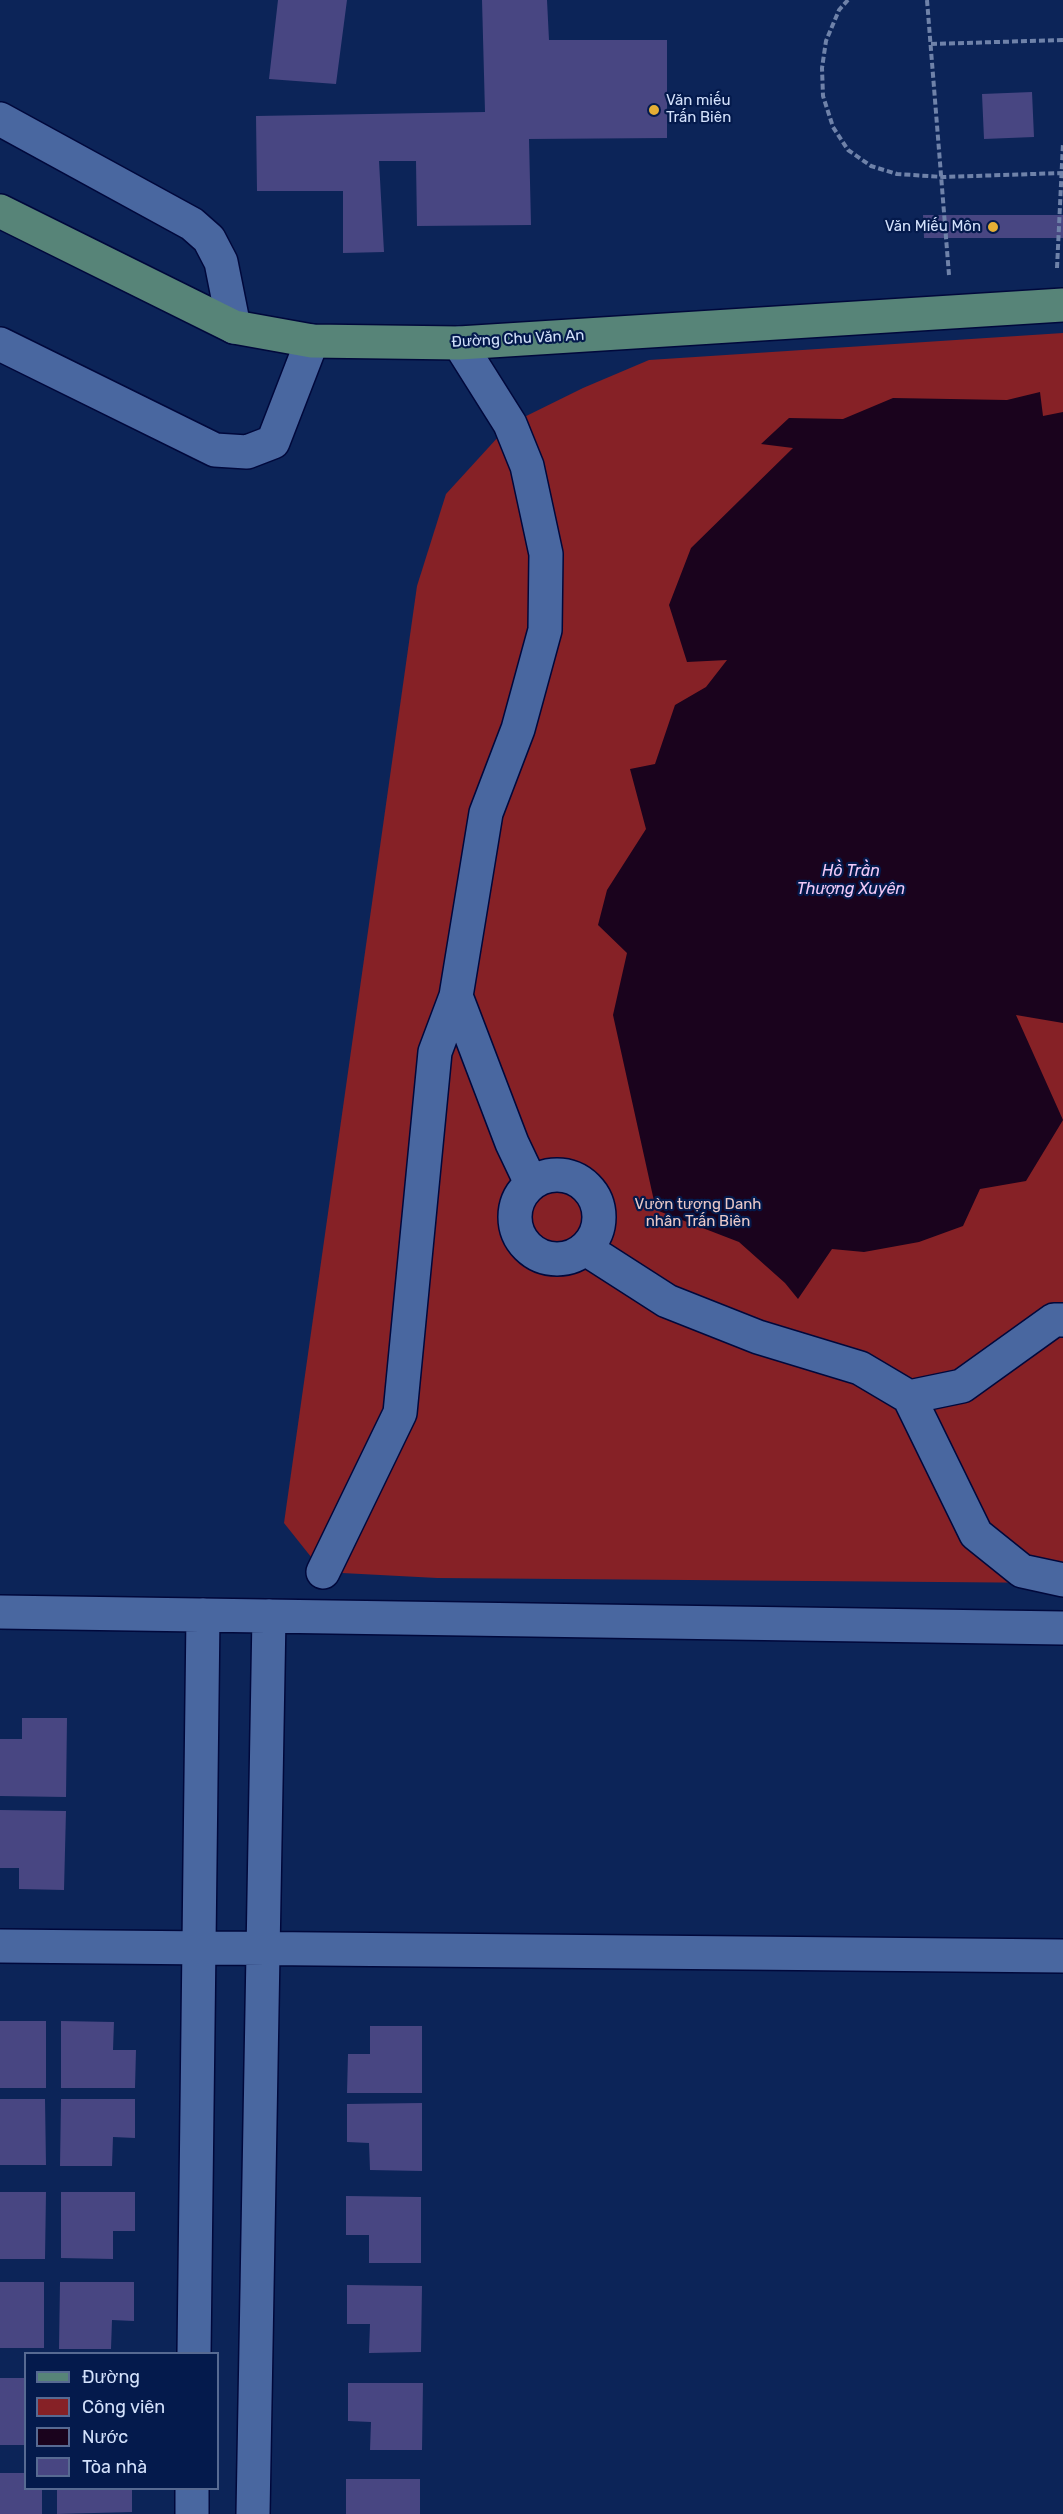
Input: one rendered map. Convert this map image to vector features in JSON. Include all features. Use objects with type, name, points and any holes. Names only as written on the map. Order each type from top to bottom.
[{"type":"main road","name":"Đường Chu Văn An","points":[[0,211],[234,327],[312,341],[459,343],[1059,305]]},
{"type":"street","points":[[0,119],[192,224],[209,239],[221,262],[234,327]]},
{"type":"street","points":[[0,344],[215,450],[247,452],[273,442],[312,341]]},
{"type":"street","points":[[323,1572],[400,1413],[435,1052],[456,996],[486,813],[518,729],[545,630],[546,554],[527,466],[514,434],[459,343]]},
{"type":"street","points":[[456,996],[512,1143],[531,1183]]},
{"type":"street","points":[[557,1175],[572,1178],[585,1185],[596,1200],[600,1217],[596,1234],[586,1249],[570,1258],[553,1260],[536,1255],[522,1243],[515,1227],[514,1210],[521,1193],[531,1183],[543,1177],[557,1175]]},
{"type":"street","points":[[586,1249],[667,1301],[758,1337],[860,1368],[909,1397],[976,1534],[1022,1571],[1063,1580]]},
{"type":"street","points":[[909,1397],[962,1386],[1054,1320],[1063,1320]]},
{"type":"street","points":[[0,1612],[1063,1628]]},
{"type":"street","points":[[194,2352],[203,1615]]},
{"type":"street","points":[[253,2514],[269,1616]]},
{"type":"street","points":[[0,1946],[1063,1956]]},
{"type":"street","points":[[192,2490],[192,2514]]},
{"type":"path","points":[[848,0],[838,10],[826,41],[822,68],[823,96],[832,127],[848,150],[871,166],[897,174],[943,177],[1062,173]]},
{"type":"path","points":[[927,0],[952,311]]},
{"type":"path","points":[[931,44],[1063,40]]},
{"type":"path","points":[[1059,305],[1063,143]]},
{"type":"green space","name":"Vườn tượng Danh nhân Trấn Biên","points":[[1063,333],[1063,1583],[437,1578],[323,1572],[284,1523],[417,586],[446,494],[510,424],[583,388],[649,360]]},
{"type":"water","name":"Hồ Trần Thượng Xuyên","points":[[1040,392],[1043,416],[1063,412],[1063,1023],[1016,1015],[1063,1120],[1026,1181],[980,1189],[963,1226],[919,1242],[864,1252],[832,1249],[798,1299],[785,1283],[739,1242],[656,1210],[613,1015],[627,953],[598,925],[607,890],[646,829],[630,769],[655,764],[675,705],[706,687],[727,660],[687,662],[669,605],[691,548],[793,448],[761,444],[789,418],[843,419],[893,398],[1007,400]]},
{"type":"building","points":[[278,0],[347,0],[336,84],[269,79]]},
{"type":"building","points":[[482,0],[547,0],[549,40],[667,40],[667,138],[529,139],[531,225],[417,226],[416,161],[379,161],[384,252],[343,253],[343,191],[257,191],[256,116],[485,112]]},
{"type":"building","points":[[1032,92],[1034,137],[984,139],[982,94]]},
{"type":"building","name":"Văn Miếu Môn","points":[[923,215],[1063,215],[1063,238],[924,238]]},
{"type":"building","points":[[22,1718],[67,1718],[66,1797],[0,1796],[0,1739],[22,1739]]},
{"type":"building","points":[[0,1810],[66,1811],[64,1890],[19,1889],[19,1868],[0,1868]]},
{"type":"building","points":[[0,2021],[46,2021],[46,2088],[0,2088]]},
{"type":"building","points":[[61,2021],[114,2022],[113,2050],[136,2050],[135,2088],[61,2088]]},
{"type":"building","points":[[370,2026],[422,2026],[422,2093],[347,2093],[348,2054],[370,2054]]},
{"type":"building","points":[[0,2099],[45,2099],[46,2165],[0,2165]]},
{"type":"building","points":[[61,2099],[135,2099],[135,2138],[113,2137],[112,2166],[60,2166]]},
{"type":"building","points":[[422,2103],[422,2171],[370,2170],[369,2143],[347,2142],[347,2104]]},
{"type":"building","points":[[0,2192],[46,2192],[45,2259],[0,2259]]},
{"type":"building","points":[[61,2192],[135,2192],[135,2231],[113,2231],[113,2259],[61,2258]]},
{"type":"building","points":[[346,2196],[421,2197],[421,2263],[369,2263],[369,2235],[346,2235]]},
{"type":"building","points":[[0,2282],[44,2282],[44,2348],[0,2348]]},
{"type":"building","points":[[60,2282],[134,2282],[134,2321],[112,2320],[111,2349],[59,2349]]},
{"type":"building","points":[[347,2285],[422,2286],[421,2352],[369,2353],[370,2324],[347,2324]]},
{"type":"building","points":[[0,2378],[24,2378],[24,2445],[0,2445]]},
{"type":"building","points":[[348,2383],[423,2383],[422,2450],[370,2450],[371,2422],[348,2421]]},
{"type":"building","points":[[0,2473],[24,2473],[24,2490],[42,2490],[42,2514],[0,2514]]},
{"type":"building","points":[[346,2479],[420,2479],[420,2514],[346,2514]]},
{"type":"building","points":[[57,2490],[132,2490],[132,2512],[57,2514]]},
{"type":"place","name":"Văn miếu Trấn Biên","points":[[654,110]]},
{"type":"place","name":"Văn Miếu Môn","points":[[993,227]]}]
